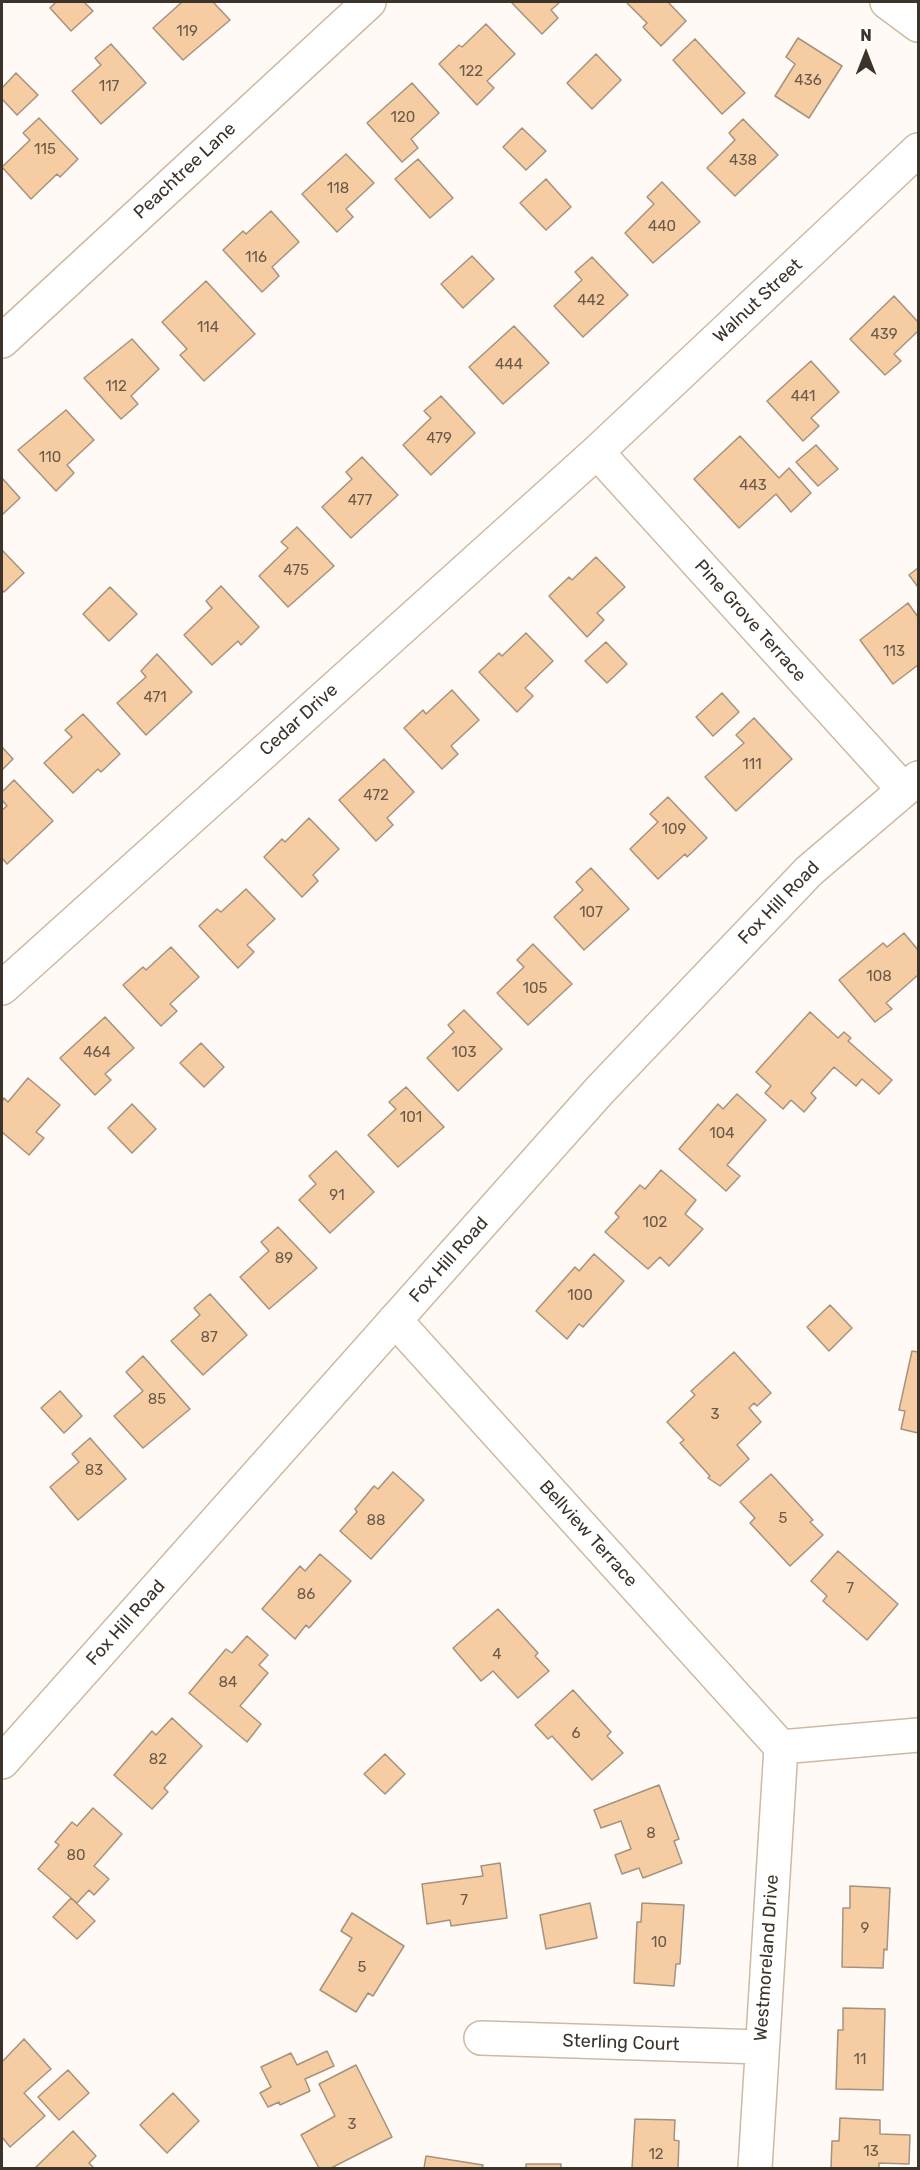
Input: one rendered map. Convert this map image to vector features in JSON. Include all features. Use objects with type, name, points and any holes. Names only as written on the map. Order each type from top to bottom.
[{"type":"street","name":"Peachtree Lane","points":[[2,341],[369,2]]},
{"type":"street","points":[[887,2],[918,25]]},
{"type":"street","name":"Walnut Street","points":[[597,452],[918,150]]},
{"type":"street","name":"Pine Grove Terrace","points":[[597,452],[911,784]]},
{"type":"street","name":"Cedar Drive","points":[[2,988],[597,452]]},
{"type":"street","name":"Fox Hill Road","points":[[2,1762],[600,1090],[809,871],[911,784]]},
{"type":"street","name":"Bellview Terrace","points":[[395,1320],[781,1748]]},
{"type":"street","points":[[781,1748],[918,1735]]},
{"type":"street","name":"Westmoreland Drive","points":[[755,2169],[781,1748]]},
{"type":"street","name":"Sterling Court","points":[[481,2038],[761,2047]]},
{"type":"building","points":[[56,2],[84,2],[93,11],[71,31],[50,8]]},
{"type":"building","points":[[182,2],[213,2],[230,20],[183,60],[153,28]]},
{"type":"building","points":[[511,2],[560,2],[551,10],[558,18],[542,34]]},
{"type":"building","points":[[628,2],[668,2],[686,21],[661,46],[643,27],[647,23]]},
{"type":"building","points":[[486,24],[515,54],[487,81],[494,88],[477,105],[439,64],[459,45],[462,47]]},
{"type":"building","points":[[798,38],[842,66],[809,118],[775,96],[795,64],[786,57]]},
{"type":"building","points":[[695,39],[745,93],[722,114],[673,60]]},
{"type":"building","points":[[111,44],[146,83],[101,124],[72,91],[101,65],[95,58]]},
{"type":"building","points":[[596,54],[621,80],[592,109],[567,83]]},
{"type":"building","points":[[16,73],[38,95],[17,115],[2,99],[2,88]]},
{"type":"building","points":[[412,83],[439,113],[411,139],[418,148],[402,162],[367,123]]},
{"type":"building","points":[[39,118],[78,159],[60,177],[57,174],[31,199],[2,167],[30,140],[23,133]]},
{"type":"building","points":[[743,119],[778,155],[735,196],[707,168],[735,140],[729,133]]},
{"type":"building","points":[[522,128],[546,151],[526,170],[503,147]]},
{"type":"building","points":[[346,154],[374,183],[346,209],[353,217],[337,232],[302,194]]},
{"type":"building","points":[[418,159],[453,198],[430,218],[395,179]]},
{"type":"building","points":[[546,179],[571,207],[546,230],[520,203]]},
{"type":"building","points":[[662,182],[700,222],[653,263],[625,233],[654,204],[647,197]]},
{"type":"building","points":[[271,211],[299,242],[272,267],[279,276],[262,292],[223,250],[243,231],[246,234]]},
{"type":"building","points":[[472,256],[494,279],[463,308],[441,284]]},
{"type":"building","points":[[592,257],[628,295],[583,337],[554,306],[582,280],[575,272]]},
{"type":"building","points":[[206,281],[255,334],[204,381],[180,355],[187,349],[162,322]]},
{"type":"building","points":[[894,296],[918,322],[918,331],[894,354],[901,361],[885,375],[850,339]]},
{"type":"building","points":[[514,326],[549,363],[503,404],[469,367]]},
{"type":"building","points":[[132,339],[159,369],[131,396],[138,404],[121,419],[84,378]]},
{"type":"building","points":[[811,361],[839,392],[811,418],[819,426],[803,441],[767,401]]},
{"type":"building","points":[[441,396],[475,433],[431,475],[403,445],[431,418],[424,411]]},
{"type":"building","points":[[66,410],[94,440],[67,465],[74,473],[56,491],[18,450]]},
{"type":"building","points":[[740,436],[779,478],[789,468],[811,493],[791,512],[776,494],[739,528],[694,479]]},
{"type":"building","points":[[816,445],[838,469],[818,486],[796,462]]},
{"type":"building","points":[[362,457],[398,495],[351,538],[322,507],[352,479],[346,472]]},
{"type":"building","points":[[2,478],[20,498],[2,515]]},
{"type":"building","points":[[297,527],[334,566],[288,607],[259,576],[288,548],[281,542]]},
{"type":"building","points":[[2,550],[24,573],[4,592],[2,590]]},
{"type":"building","points":[[596,557],[625,587],[597,613],[604,620],[587,637],[549,596],[569,577],[572,580]]},
{"type":"building","points":[[918,568],[918,587],[909,575]]},
{"type":"building","points":[[221,586],[259,627],[241,645],[238,641],[212,665],[184,635],[212,608],[206,601]]},
{"type":"building","points":[[110,587],[137,614],[109,641],[83,614]]},
{"type":"building","points":[[908,603],[918,617],[918,665],[893,684],[860,640]]},
{"type":"building","points":[[526,633],[553,661],[525,688],[533,696],[517,712],[479,672],[499,653],[502,656]]},
{"type":"building","points":[[606,642],[627,664],[607,683],[585,661]]},
{"type":"building","points":[[157,654],[192,692],[146,735],[117,703],[146,677],[141,671]]},
{"type":"building","points":[[452,690],[479,720],[451,746],[458,754],[442,769],[404,728],[423,710],[426,714]]},
{"type":"building","points":[[722,693],[739,712],[713,736],[696,717]]},
{"type":"building","points":[[83,714],[120,754],[101,772],[98,769],[73,793],[44,763],[72,737],[65,730]]},
{"type":"building","points":[[754,718],[792,759],[736,811],[705,777],[744,743],[736,735]]},
{"type":"building","points":[[2,747],[13,759],[2,770]]},
{"type":"building","points":[[384,759],[414,792],[387,818],[393,825],[376,841],[339,800]]},
{"type":"building","points":[[14,780],[53,821],[7,864],[2,858],[2,810],[7,806],[2,800],[2,792]]},
{"type":"building","points":[[668,797],[707,838],[687,857],[685,854],[658,879],[630,849],[658,822],[650,814]]},
{"type":"building","points":[[309,818],[339,849],[313,875],[318,881],[302,897],[264,857],[282,839],[285,842]]},
{"type":"building","points":[[591,868],[629,909],[584,950],[554,917],[583,890],[576,882]]},
{"type":"building","points":[[246,889],[275,919],[247,945],[254,952],[238,968],[199,926],[217,909],[221,912]]},
{"type":"building","points":[[904,933],[918,950],[918,975],[886,1003],[892,1009],[875,1022],[839,980],[883,943],[887,947]]},
{"type":"building","points":[[533,944],[572,984],[528,1025],[497,993],[524,967],[517,960]]},
{"type":"building","points":[[171,947],[199,977],[170,1004],[177,1011],[161,1026],[123,985],[143,967],[146,970]]},
{"type":"building","points":[[464,1010],[502,1049],[458,1091],[427,1058],[454,1032],[448,1025]]},
{"type":"building","points":[[810,1012],[838,1038],[844,1032],[851,1038],[848,1041],[892,1080],[879,1094],[862,1079],[856,1086],[834,1067],[811,1093],[816,1098],[804,1112],[791,1100],[783,1109],[765,1093],[771,1086],[756,1072]]},
{"type":"building","points":[[105,1017],[134,1048],[105,1074],[111,1080],[95,1095],[60,1058]]},
{"type":"building","points":[[201,1043],[224,1067],[204,1087],[180,1063]]},
{"type":"building","points":[[28,1078],[60,1105],[36,1132],[44,1138],[29,1155],[2,1132],[2,1102],[4,1098],[8,1102]]},
{"type":"building","points":[[406,1087],[444,1127],[398,1167],[368,1135],[396,1109],[389,1102]]},
{"type":"building","points":[[737,1094],[766,1120],[727,1165],[740,1176],[726,1191],[679,1149],[718,1104],[723,1109]]},
{"type":"building","points":[[132,1104],[156,1129],[132,1153],[108,1128]]},
{"type":"building","points":[[336,1151],[374,1192],[330,1233],[299,1200],[316,1184],[309,1176]]},
{"type":"building","points":[[661,1170],[696,1200],[685,1214],[703,1229],[669,1266],[660,1257],[648,1269],[605,1232],[619,1217],[615,1213],[640,1185],[645,1189]]},
{"type":"building","points":[[278,1227],[317,1268],[269,1309],[240,1277],[269,1251],[261,1242]]},
{"type":"building","points":[[594,1254],[624,1281],[583,1327],[579,1324],[567,1339],[536,1311],[575,1267],[579,1271]]},
{"type":"building","points":[[210,1294],[247,1335],[203,1375],[171,1341],[200,1315],[194,1308]]},
{"type":"building","points":[[830,1305],[852,1328],[829,1351],[807,1327]]},
{"type":"building","points":[[912,1351],[918,1352],[918,1433],[901,1429],[905,1411],[899,1410]]},
{"type":"building","points":[[734,1352],[771,1393],[757,1406],[754,1403],[749,1408],[761,1422],[737,1445],[749,1459],[720,1486],[708,1478],[710,1476],[680,1443],[684,1440],[667,1422],[695,1395],[691,1391]]},
{"type":"building","points":[[143,1356],[190,1409],[143,1448],[114,1416],[143,1391],[126,1372]]},
{"type":"building","points":[[60,1391],[82,1416],[64,1433],[41,1408]]},
{"type":"building","points":[[90,1438],[126,1479],[78,1520],[50,1487],[79,1462],[72,1454]]},
{"type":"building","points":[[393,1472],[424,1500],[371,1559],[340,1531],[357,1512],[355,1509],[374,1486],[378,1489]]},
{"type":"building","points":[[771,1474],[813,1520],[810,1522],[823,1535],[790,1566],[750,1523],[755,1518],[740,1502]]},
{"type":"building","points":[[838,1551],[898,1604],[867,1640],[823,1601],[827,1596],[811,1581]]},
{"type":"building","points":[[320,1554],[351,1581],[309,1628],[306,1625],[295,1639],[262,1609],[300,1566],[305,1571]]},
{"type":"building","points":[[498,1609],[538,1653],[535,1656],[549,1671],[518,1698],[493,1671],[481,1681],[453,1648]]},
{"type":"building","points":[[247,1636],[268,1655],[259,1665],[268,1673],[240,1706],[261,1724],[247,1742],[189,1693],[226,1649],[232,1653]]},
{"type":"building","points":[[573,1690],[611,1732],[607,1736],[623,1753],[592,1780],[552,1736],[548,1739],[535,1725]]},
{"type":"building","points":[[172,1718],[202,1746],[164,1788],[168,1792],[152,1809],[114,1775],[152,1731],[156,1735]]},
{"type":"building","points":[[385,1754],[405,1774],[385,1794],[364,1774]]},
{"type":"building","points":[[659,1785],[679,1839],[674,1841],[682,1863],[643,1878],[639,1868],[622,1874],[615,1855],[631,1849],[621,1821],[601,1828],[594,1810]]},
{"type":"building","points":[[93,1808],[122,1834],[94,1866],[109,1879],[94,1895],[89,1890],[77,1903],[38,1869],[59,1845],[55,1842],[72,1822],[77,1826]]},
{"type":"building","points":[[500,1863],[507,1918],[451,1926],[450,1920],[427,1924],[422,1884],[483,1876],[481,1866]]},
{"type":"building","points":[[850,1886],[890,1888],[887,1950],[884,1949],[883,1968],[842,1967],[843,1908],[850,1908]]},
{"type":"building","points":[[71,1898],[95,1921],[77,1939],[53,1917]]},
{"type":"building","points":[[590,1903],[597,1938],[546,1949],[540,1915]]},
{"type":"building","points":[[642,1903],[684,1905],[680,1964],[676,1964],[674,1986],[634,1983],[637,1922],[641,1922]]},
{"type":"building","points":[[352,1913],[404,1946],[373,1996],[368,1993],[356,2012],[320,1990],[352,1938],[341,1931]]},
{"type":"building","points":[[843,2008],[885,2009],[883,2090],[836,2089],[838,2030],[843,2030]]},
{"type":"building","points":[[24,2039],[51,2069],[24,2093],[45,2116],[10,2147],[2,2137],[2,2062]]},
{"type":"building","points":[[327,2051],[334,2066],[305,2079],[310,2091],[280,2105],[279,2102],[268,2107],[260,2093],[271,2087],[261,2067],[291,2053],[297,2065]]},
{"type":"building","points":[[356,2065],[392,2137],[331,2168],[319,2168],[301,2135],[335,2116],[319,2084]]},
{"type":"building","points":[[68,2070],[89,2093],[59,2120],[38,2097]]},
{"type":"building","points":[[173,2093],[199,2121],[167,2153],[140,2125]]},
{"type":"building","points":[[840,2118],[880,2120],[880,2134],[910,2135],[909,2164],[879,2163],[879,2168],[831,2168],[832,2141],[839,2141]]},
{"type":"building","points":[[635,2119],[675,2120],[674,2140],[679,2141],[678,2168],[632,2168]]},
{"type":"building","points":[[73,2131],[96,2156],[89,2163],[94,2168],[35,2168]]},
{"type":"building","points":[[426,2156],[483,2165],[482,2168],[424,2168]]},
{"type":"building","points":[[526,2164],[561,2164],[561,2168],[526,2168]]}]
